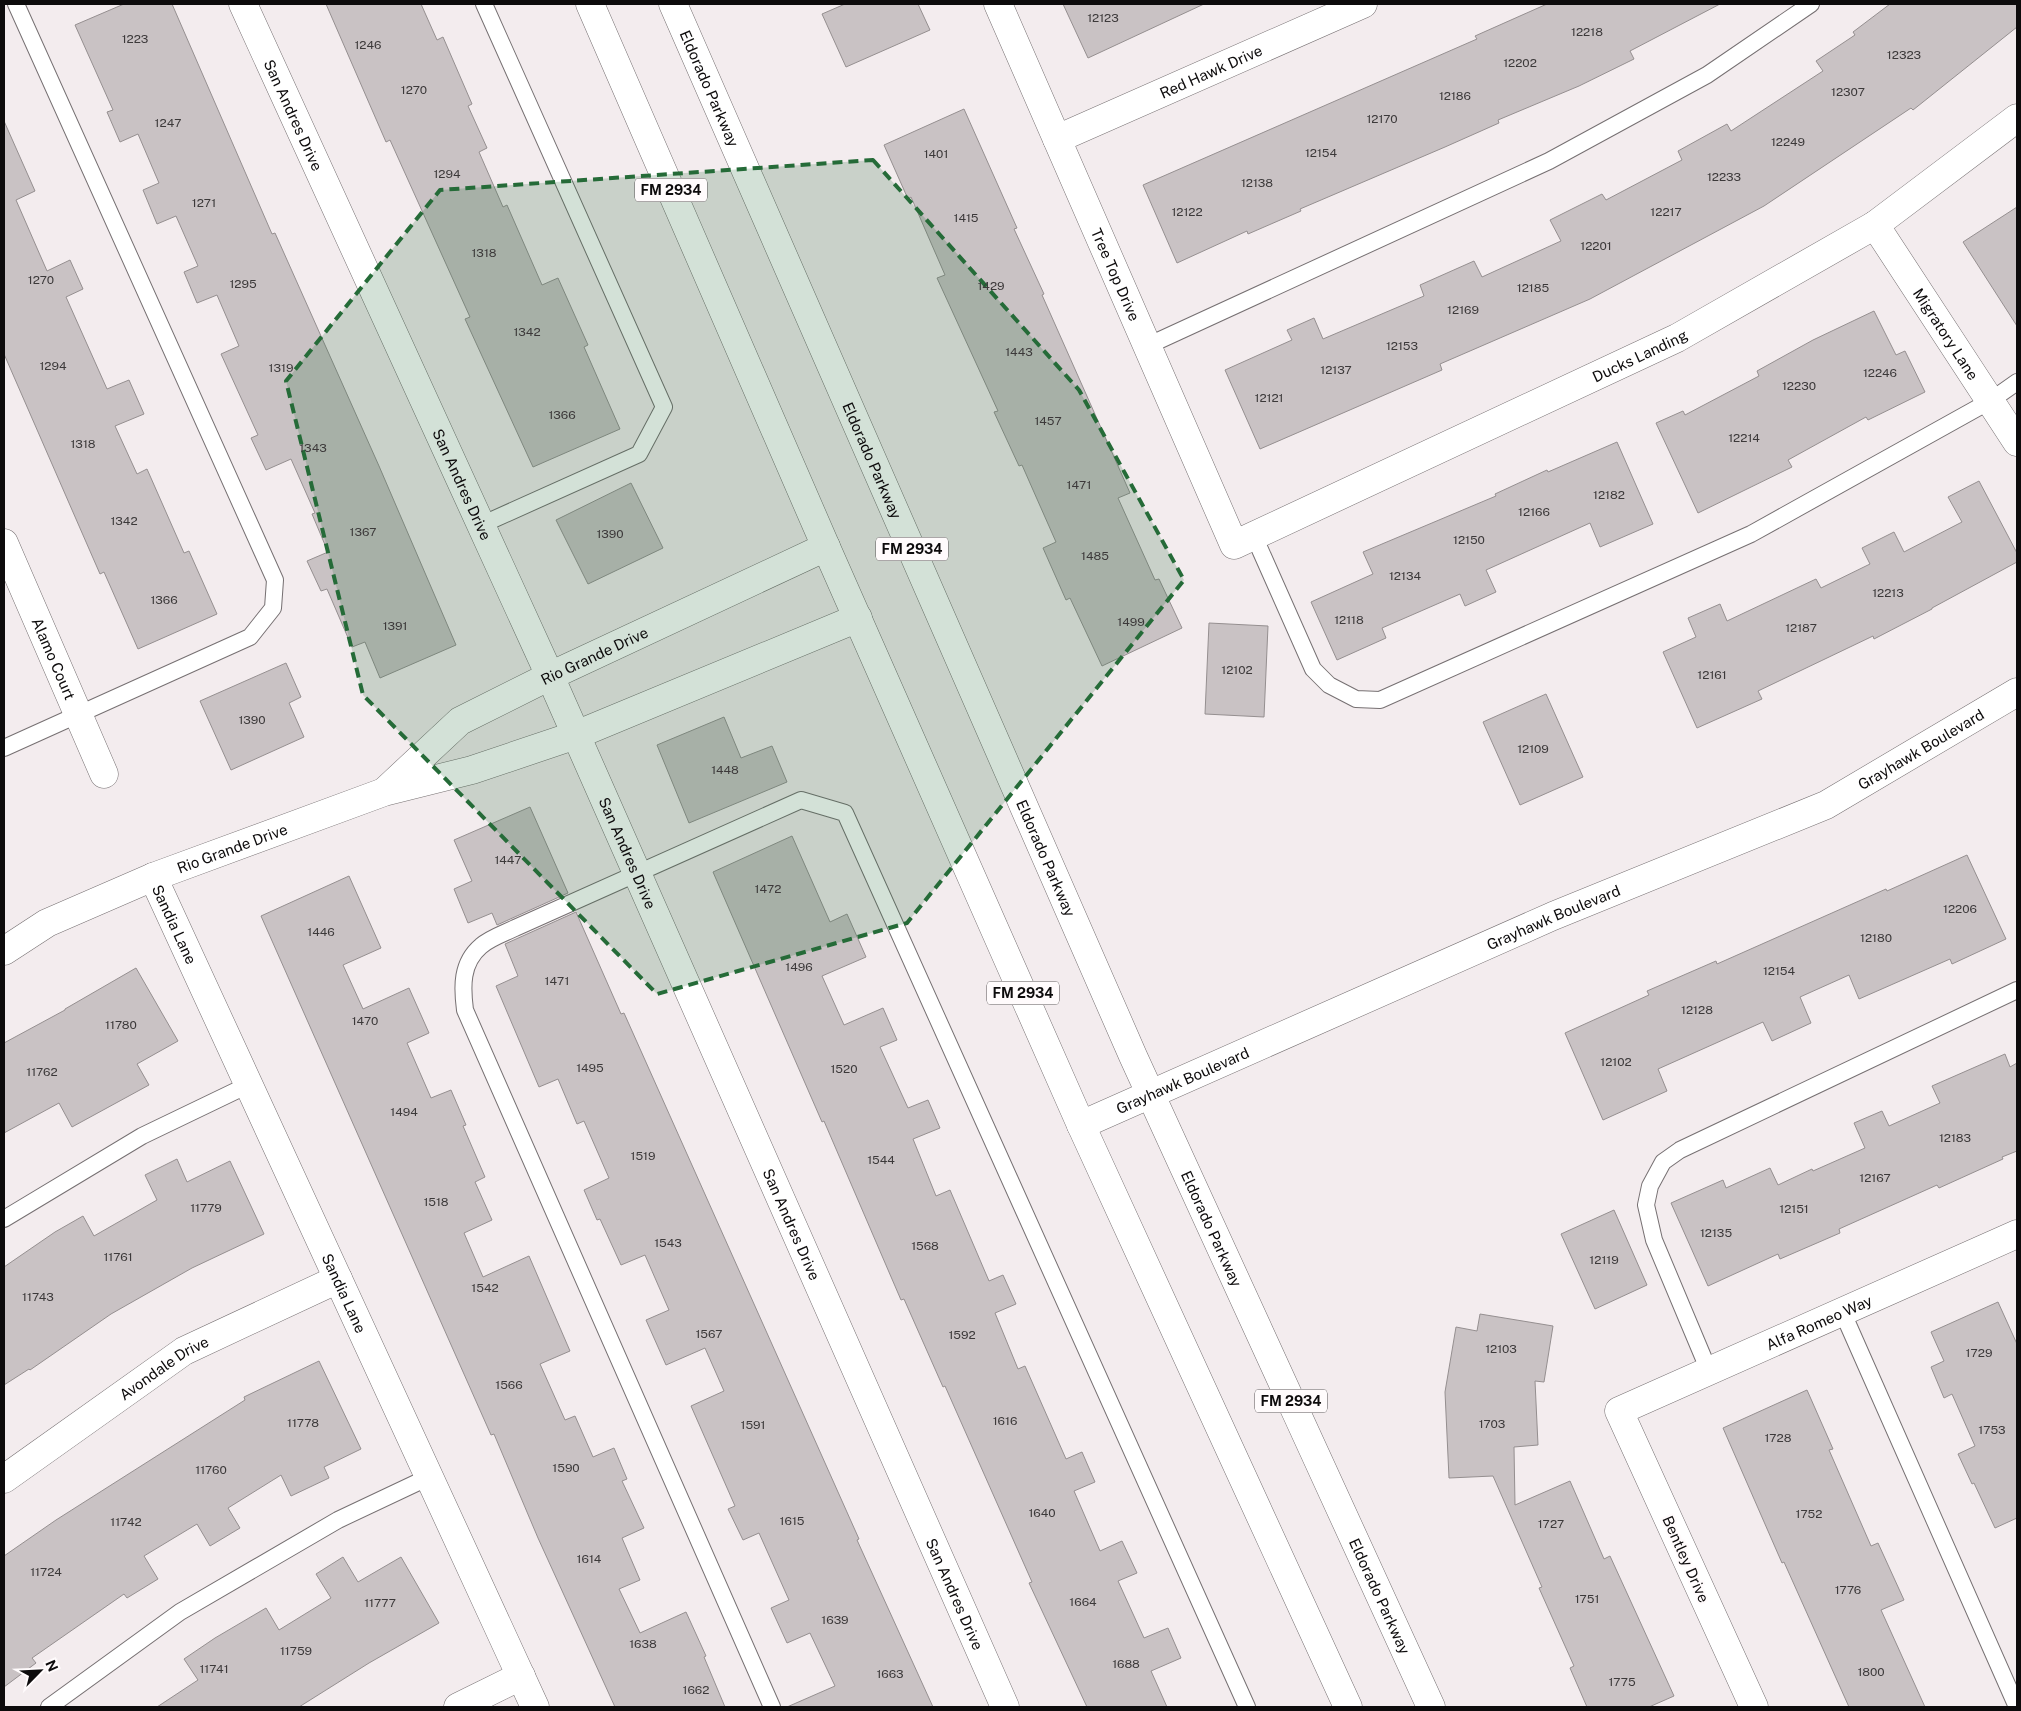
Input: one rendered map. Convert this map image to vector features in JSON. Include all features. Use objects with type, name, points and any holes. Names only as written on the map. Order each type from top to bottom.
[{"type":"street","name":"San Andres Drive","points":[[243,4],[550,676],[1005,1707]]},
{"type":"street","name":"FM 2934","points":[[590,4],[826,547],[1081,1125],[1348,1707]]},
{"type":"street","name":"Eldorado Parkway","points":[[673,4],[1151,1094],[1431,1707]]},
{"type":"street","name":"Tree Top Drive","points":[[998,4],[1147,346],[1244,541]]},
{"type":"street","name":"Red Hawk Drive","points":[[1057,139],[1363,4]]},
{"type":"street","name":"Ducks Landing","points":[[1244,541],[1677,338],[1875,225],[2017,118]]},
{"type":"street","name":"Migratory Lane","points":[[1875,225],[2017,442]]},
{"type":"street","name":"Alamo Court","points":[[4,543],[104,774]]},
{"type":"street","name":"Rio Grande Drive","points":[[384,792],[460,720],[826,547]]},
{"type":"street","name":"Rio Grande Drive","points":[[4,951],[47,923],[153,877],[384,792],[472,770],[576,735],[858,618]]},
{"type":"street","name":"Grayhawk Boulevard","points":[[1081,1125],[1553,916],[1826,805],[2017,692]]},
{"type":"street","name":"Sandia Lane","points":[[153,877],[535,1707]]},
{"type":"street","name":"Alfa Romeo Way","points":[[1619,1411],[2017,1234]]},
{"type":"street","name":"Avondale Drive","points":[[4,1479],[184,1352],[338,1279]]},
{"type":"street","name":"Bentley Drive","points":[[1619,1411],[1754,1707]]},
{"type":"street","points":[[458,1707],[520,1676]]},
{"type":"lane","points":[[4,748],[250,637],[273,608],[275,580],[16,4]]},
{"type":"lane","points":[[481,525],[639,454],[664,407],[484,4]]},
{"type":"lane","points":[[1147,346],[1549,161],[1707,75],[1811,4]]},
{"type":"lane","points":[[1244,541],[1313,669],[1329,685],[1356,700],[1380,700],[1751,534],[1990,401],[2017,382]]},
{"type":"lane","points":[[772,1707],[465,1010],[462,985],[469,960],[481,945],[801,800],[845,813],[1247,1707]]},
{"type":"lane","points":[[1709,1371],[1654,1240],[1646,1205],[1650,1186],[1663,1162],[1680,1150],[2017,990]]},
{"type":"lane","points":[[4,1219],[142,1136],[248,1085]]},
{"type":"lane","points":[[1842,1311],[2017,1707]]},
{"type":"lane","points":[[49,1707],[180,1612],[338,1520],[428,1477]]},
{"type":"highlighted area","points":[[873,160],[1079,390],[1184,580],[907,923],[657,994],[363,695],[286,381],[440,190]]},
{"type":"building","points":[[124,4],[172,4],[272,234],[275,233],[379,466],[456,645],[380,678],[365,642],[352,647],[327,589],[321,591],[307,561],[328,552],[312,514],[315,513],[291,459],[266,470],[251,438],[258,435],[221,354],[239,346],[217,295],[197,303],[184,272],[198,266],[176,216],[157,224],[143,190],[159,183],[138,134],[120,142],[107,112],[113,110],[75,25]]},
{"type":"building","points":[[326,4],[421,4],[437,40],[443,37],[472,104],[468,106],[487,148],[479,152],[503,207],[507,205],[542,285],[558,278],[588,345],[584,347],[620,429],[533,467],[465,319],[470,317],[390,140],[386,142]]},
{"type":"building","points":[[845,4],[918,4],[930,30],[846,67],[822,14]]},
{"type":"building","points":[[1063,4],[1204,4],[1088,58]]},
{"type":"building","points":[[1547,4],[1720,4],[1630,51],[1634,59],[1579,86],[1498,120],[1499,123],[1445,147],[1300,209],[1301,211],[1248,234],[1247,231],[1177,263],[1143,185],[1477,39],[1475,36]]},
{"type":"building","points":[[1890,4],[2017,4],[2017,27],[1913,110],[1911,108],[1764,206],[1590,299],[1440,364],[1442,370],[1260,449],[1225,370],[1292,340],[1287,330],[1314,318],[1323,339],[1424,296],[1420,285],[1474,261],[1482,277],[1561,241],[1550,220],[1602,194],[1606,200],[1682,160],[1678,151],[1727,124],[1731,131],[1823,71],[1816,61],[1855,35],[1853,32]]},
{"type":"building","points":[[964,109],[1017,228],[1014,229],[1044,294],[1042,295],[1130,493],[1118,498],[1155,580],[1159,579],[1182,628],[1102,666],[1070,598],[1066,600],[1043,548],[1056,542],[1022,465],[1019,466],[994,412],[998,411],[937,278],[945,275],[911,197],[908,199],[884,145]]},
{"type":"building","points":[[4,121],[35,191],[16,200],[47,271],[70,260],[83,289],[66,297],[107,389],[129,380],[144,414],[115,426],[137,474],[147,469],[184,553],[189,551],[217,614],[138,649],[104,572],[100,574],[4,354]]},
{"type":"building","points":[[2017,207],[2017,326],[1963,242]]},
{"type":"building","points":[[1874,311],[1896,355],[1905,351],[1925,392],[1868,420],[1866,417],[1788,460],[1792,467],[1698,513],[1656,423],[1683,411],[1685,415],[1759,376],[1757,371],[1813,340]]},
{"type":"building","points":[[1617,442],[1653,524],[1600,547],[1590,523],[1486,570],[1496,592],[1465,606],[1460,594],[1382,628],[1386,638],[1337,660],[1311,602],[1373,574],[1363,552],[1496,496],[1495,494],[1547,470],[1548,472]]},
{"type":"building","points":[[1979,481],[2017,553],[2017,562],[1874,639],[1873,636],[1758,691],[1762,699],[1697,728],[1663,652],[1696,637],[1688,618],[1720,604],[1727,621],[1816,579],[1821,588],[1870,564],[1862,548],[1894,532],[1904,552],[1962,522],[1948,497]]},
{"type":"building","points":[[631,483],[663,548],[588,584],[556,520]]},
{"type":"building","points":[[1209,623],[1268,626],[1264,717],[1205,714]]},
{"type":"building","points":[[286,663],[301,697],[289,703],[304,737],[231,770],[200,701]]},
{"type":"building","points":[[1546,694],[1583,777],[1520,805],[1483,722]]},
{"type":"building","points":[[724,717],[741,758],[772,746],[787,782],[689,823],[657,745]]},
{"type":"building","points":[[530,807],[568,893],[497,925],[492,913],[468,923],[454,889],[472,881],[454,840]]},
{"type":"building","points":[[792,836],[830,922],[847,914],[866,957],[822,976],[844,1025],[883,1008],[897,1040],[880,1047],[908,1108],[928,1100],[940,1128],[913,1139],[936,1196],[950,1190],[989,1281],[1003,1275],[1016,1304],[995,1313],[1018,1369],[1025,1366],[1066,1459],[1082,1452],[1095,1482],[1074,1491],[1100,1551],[1122,1541],[1137,1573],[1118,1581],[1144,1638],[1168,1628],[1181,1658],[1151,1671],[1167,1707],[1087,1707],[1029,1583],[1032,1582],[945,1386],[943,1387],[904,1299],[901,1300],[713,872]]},
{"type":"building","points":[[1967,855],[2006,939],[1952,964],[1950,959],[1859,999],[1849,975],[1800,997],[1811,1023],[1772,1041],[1763,1022],[1658,1069],[1667,1091],[1603,1120],[1565,1033],[1649,995],[1647,991],[1716,961],[1717,964]]},
{"type":"building","points":[[349,876],[381,948],[343,965],[363,1009],[409,988],[429,1033],[407,1043],[431,1098],[451,1090],[466,1125],[463,1126],[485,1177],[475,1182],[492,1220],[464,1233],[483,1277],[529,1256],[570,1351],[540,1364],[565,1420],[575,1416],[593,1457],[614,1448],[627,1479],[622,1481],[644,1528],[622,1538],[640,1580],[619,1589],[640,1633],[686,1612],[706,1656],[704,1657],[725,1707],[615,1707],[538,1538],[494,1434],[491,1435],[261,916]]},
{"type":"building","points":[[576,912],[621,1014],[624,1013],[859,1539],[857,1540],[933,1707],[787,1707],[835,1686],[810,1633],[787,1643],[771,1608],[789,1600],[759,1533],[743,1540],[728,1509],[735,1506],[691,1406],[724,1391],[705,1348],[666,1365],[646,1320],[669,1310],[645,1255],[621,1265],[600,1219],[597,1220],[584,1190],[609,1178],[584,1121],[577,1124],[558,1079],[539,1087],[496,986],[518,976],[505,944]]},
{"type":"building","points":[[136,968],[178,1041],[137,1064],[149,1085],[72,1127],[59,1103],[4,1133],[4,1043]]},
{"type":"building","points":[[2005,1054],[2010,1067],[2017,1063],[2017,1151],[1939,1188],[1937,1185],[1839,1229],[1840,1233],[1780,1259],[1778,1254],[1708,1286],[1671,1203],[1723,1180],[1726,1188],[1770,1168],[1778,1185],[1865,1148],[1854,1123],[1882,1111],[1889,1126],[1940,1103],[1932,1086]]},
{"type":"building","points":[[177,1159],[187,1182],[230,1161],[264,1234],[192,1268],[111,1314],[30,1370],[4,1385],[4,1267],[55,1232],[83,1216],[94,1236],[157,1200],[145,1175]]},
{"type":"building","points":[[1614,1210],[1647,1285],[1595,1309],[1561,1234]]},
{"type":"building","points":[[1998,1302],[2017,1344],[2017,1518],[1995,1528],[1958,1454],[1975,1446],[1952,1394],[1944,1398],[1931,1367],[1944,1361],[1931,1332]]},
{"type":"building","points":[[1480,1314],[1553,1326],[1544,1382],[1535,1381],[1538,1445],[1514,1447],[1515,1505],[1570,1481],[1604,1559],[1610,1556],[1674,1696],[1649,1707],[1587,1707],[1570,1668],[1574,1666],[1539,1588],[1542,1587],[1493,1476],[1449,1478],[1445,1392],[1456,1327],[1477,1331]]},
{"type":"building","points":[[319,1361],[361,1449],[324,1467],[329,1478],[291,1496],[281,1475],[228,1508],[240,1528],[210,1546],[197,1524],[144,1556],[158,1579],[127,1598],[124,1594],[32,1658],[36,1663],[4,1687],[4,1556],[56,1520],[245,1400],[244,1397]]},
{"type":"building","points":[[1807,1390],[1833,1449],[1829,1450],[1871,1546],[1878,1543],[1904,1600],[1881,1610],[1925,1707],[1849,1707],[1784,1562],[1782,1563],[1723,1428]]},
{"type":"building","points":[[343,1557],[358,1582],[401,1557],[439,1623],[369,1663],[299,1707],[157,1707],[198,1680],[184,1659],[215,1638],[266,1608],[279,1630],[331,1598],[316,1574]]}]
